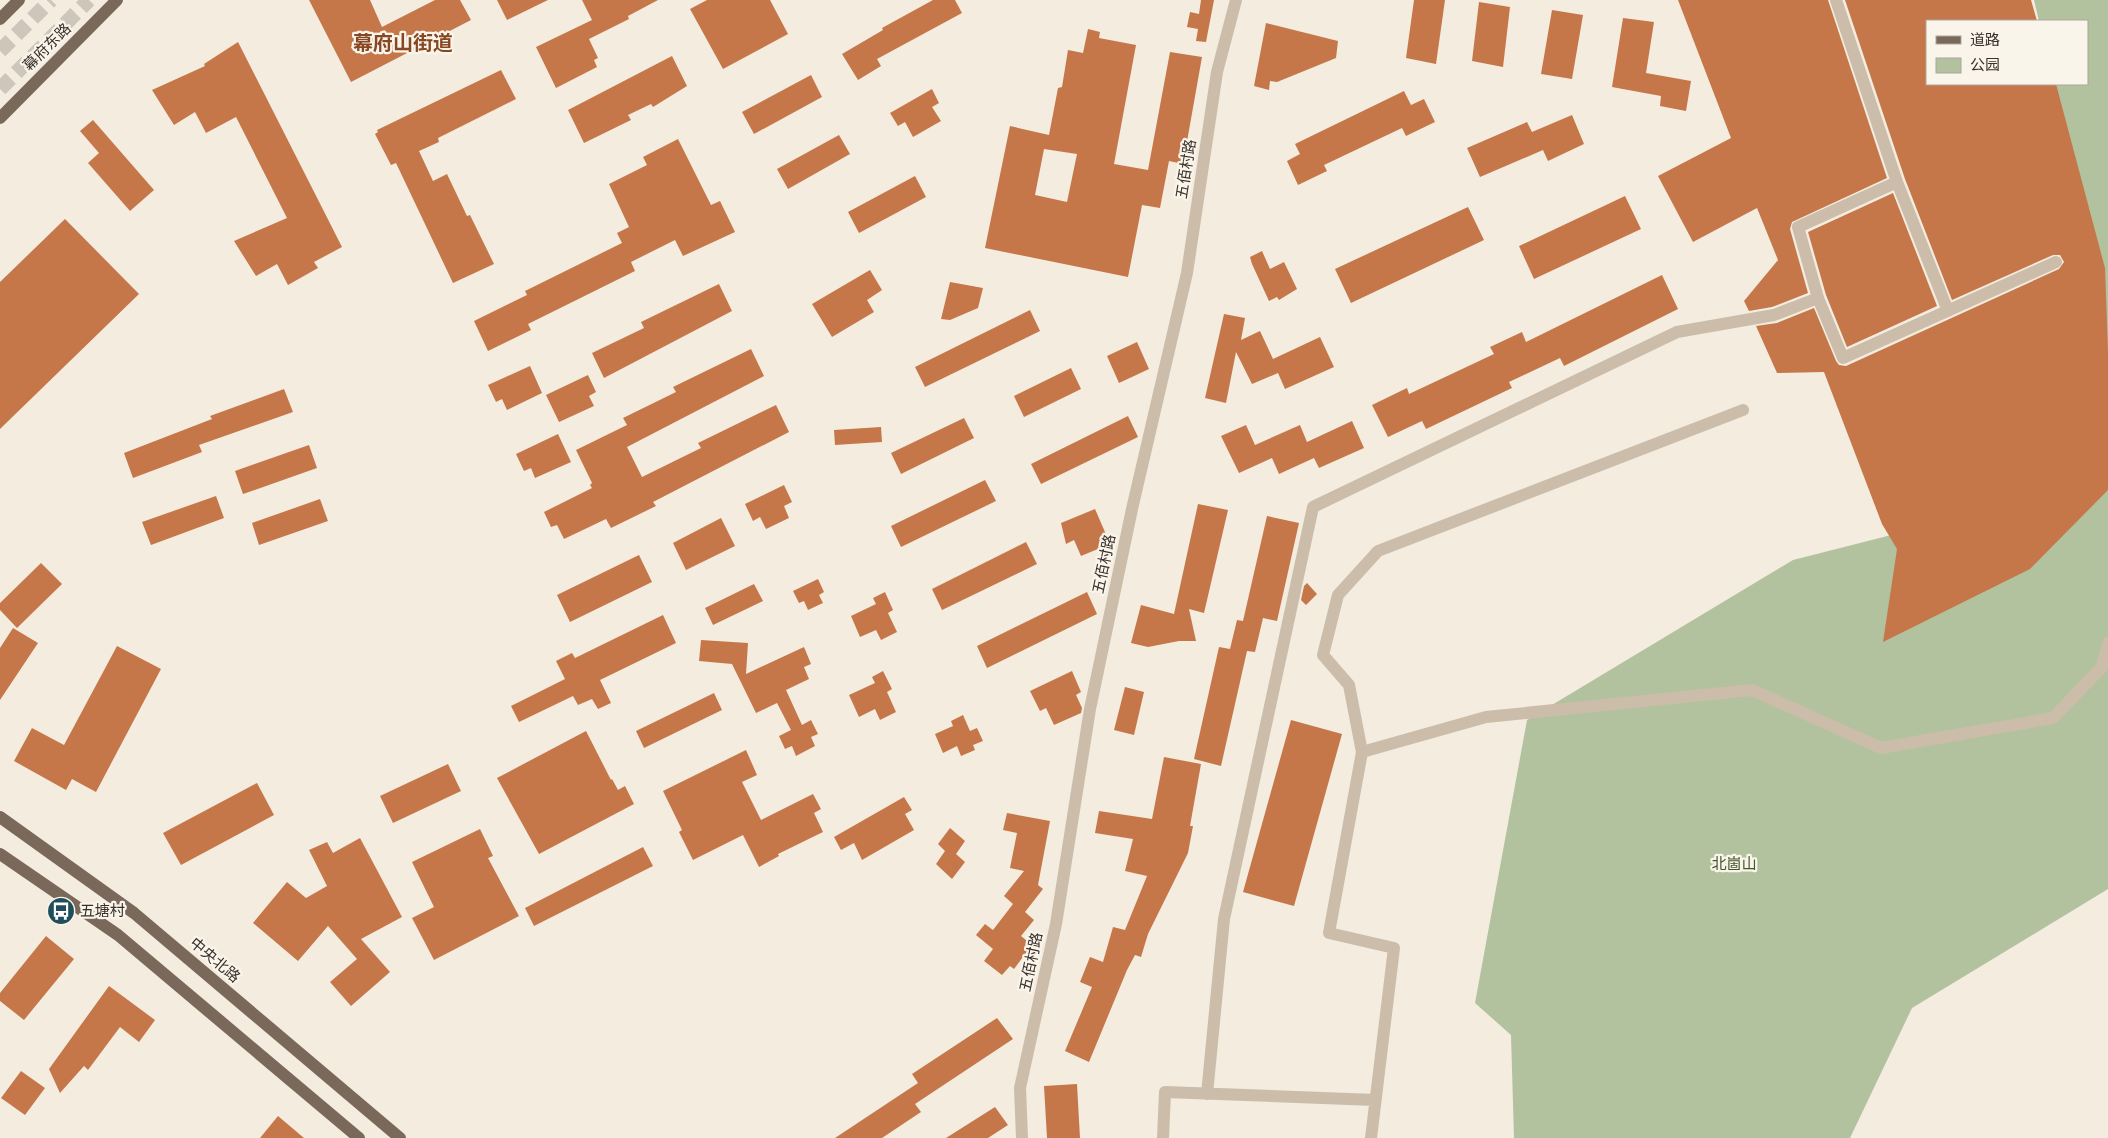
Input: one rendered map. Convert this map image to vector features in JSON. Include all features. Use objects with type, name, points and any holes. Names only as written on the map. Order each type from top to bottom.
[{"type":"main road","points":[[0,19],[19,0]]},
{"type":"main road","name":"幕府东路","points":[[0,118],[117,0]]},
{"type":"main road","name":"中央北路","points":[[0,817],[134,913],[400,1138]]},
{"type":"main road","points":[[0,854],[118,935],[358,1138]]},
{"type":"street","name":"五佰村路","points":[[1022,1138],[1020,1088],[1056,924],[1090,709],[1132,509],[1187,273],[1217,72],[1236,0]]},
{"type":"street","points":[[1836,0],[1897,182],[1948,311]]},
{"type":"street","points":[[1897,182],[1798,227],[1818,298],[1843,358],[2056,262]]},
{"type":"street","points":[[1207,1094],[1224,919],[1313,507],[1677,332],[1774,315],[1818,298]]},
{"type":"street","points":[[1370,1138],[1394,948],[1329,934],[1362,752],[1349,685],[1323,655],[1338,595],[1378,551],[1743,410]]},
{"type":"street","points":[[1362,752],[1486,717],[1752,690],[1881,748],[2052,718],[2102,667],[2108,643]]},
{"type":"street","points":[[1163,1138],[1165,1092],[1375,1100]]},
{"type":"green space","name":"北崮山","points":[[2034,0],[2108,0],[2108,889],[1912,1008],[1850,1138],[1514,1138],[1511,1035],[1475,1003],[1527,720],[1793,560],[2088,485],[2054,85],[2088,85],[2088,20],[2039,20]]},
{"type":"building","points":[[309,0],[370,0],[382,27],[435,0],[460,0],[471,20],[351,82]]},
{"type":"building","points":[[497,0],[548,0],[507,20]]},
{"type":"building","points":[[582,0],[658,0],[628,16],[629,19],[589,39],[598,58],[594,60],[597,67],[556,88],[536,47],[592,20]]},
{"type":"building","points":[[707,0],[770,0],[788,34],[723,69],[690,9]]},
{"type":"building","points":[[933,0],[955,0],[962,13],[877,59],[881,66],[858,80],[842,54],[883,30],[882,28]]},
{"type":"building","points":[[1201,0],[1214,0],[1206,42],[1196,41],[1198,29],[1187,27],[1190,12],[1199,14]]},
{"type":"building","points":[[1414,0],[1445,0],[1436,64],[1406,58]]},
{"type":"building","points":[[1678,0],[1828,0],[1887,178],[1792,222],[1790,229],[1808,293],[1772,307],[1749,311],[1744,301],[1778,260],[1757,208],[1693,242],[1658,176],[1731,138]]},
{"type":"building","points":[[1845,0],[2031,0],[2037,20],[1926,20],[1926,85],[2056,85],[2105,268],[2108,351],[2108,490],[2030,569],[1883,642],[1897,549],[1882,524],[1824,372],[1777,373],[1756,326],[1777,323],[1814,308],[1836,361],[1839,365],[1846,366],[2059,269],[2064,262],[2060,255],[2053,255],[1952,300],[1905,179]]},
{"type":"building","points":[[1479,2],[1510,7],[1503,67],[1472,61]]},
{"type":"building","points":[[1552,10],[1583,15],[1572,79],[1541,74]]},
{"type":"building","points":[[1623,18],[1654,22],[1646,73],[1691,81],[1686,111],[1660,106],[1661,96],[1612,87]]},
{"type":"building","points":[[1266,23],[1338,41],[1336,58],[1277,82],[1270,81],[1269,90],[1254,86]]},
{"type":"building","points":[[1088,29],[1100,32],[1099,38],[1136,45],[1114,164],[1148,170],[1170,52],[1202,57],[1183,164],[1169,161],[1160,208],[1142,205],[1128,277],[985,248],[1010,126],[1049,135],[1058,88],[1062,87],[1068,50],[1083,53]],"holes":[[[1044,149],[1077,154],[1067,202],[1035,195]]]},
{"type":"building","points":[[238,42],[342,247],[314,262],[318,268],[288,285],[277,264],[256,276],[234,241],[287,218],[236,117],[206,133],[195,112],[174,125],[152,90],[205,66],[204,64]]},
{"type":"building","points":[[672,56],[687,86],[653,107],[651,104],[628,115],[631,120],[584,143],[568,110]]},
{"type":"building","points":[[501,70],[516,99],[438,138],[439,142],[419,151],[433,181],[447,174],[467,216],[470,215],[494,264],[453,283],[396,163],[391,165],[375,134],[378,132],[377,130]]},
{"type":"building","points":[[811,75],[822,97],[754,134],[742,112]]},
{"type":"building","points":[[932,89],[939,103],[932,107],[941,121],[913,137],[905,122],[898,126],[890,113]]},
{"type":"building","points":[[1404,91],[1411,105],[1424,99],[1435,122],[1406,136],[1402,128],[1324,165],[1327,171],[1298,185],[1287,161],[1300,154],[1295,144]]},
{"type":"building","points":[[1572,115],[1584,144],[1548,161],[1543,150],[1480,177],[1467,148],[1527,122],[1532,132]]},
{"type":"building","points":[[93,120],[154,190],[130,211],[88,163],[99,153],[80,131]]},
{"type":"building","points":[[839,135],[850,154],[788,189],[777,169]]},
{"type":"building","points":[[678,139],[711,205],[720,201],[735,232],[683,256],[675,240],[631,262],[635,271],[528,324],[531,330],[488,351],[474,321],[527,295],[525,291],[622,243],[617,233],[629,227],[609,184],[647,165],[643,157]]},
{"type":"building","points":[[915,176],[926,197],[859,233],[848,212]]},
{"type":"building","points":[[1893,193],[1937,306],[1847,347],[1826,295],[1808,232]]},
{"type":"building","points":[[1625,196],[1641,229],[1534,279],[1519,246]]},
{"type":"building","points":[[1468,207],[1484,240],[1351,303],[1335,269]]},
{"type":"building","points":[[65,219],[139,294],[0,429],[0,282]]},
{"type":"building","points":[[1262,251],[1270,269],[1284,262],[1297,289],[1279,300],[1277,297],[1269,301],[1252,264],[1250,257]]},
{"type":"building","points":[[870,270],[882,290],[867,300],[874,312],[832,337],[812,304]]},
{"type":"building","points":[[1662,275],[1678,309],[1564,366],[1560,358],[1509,382],[1512,388],[1426,429],[1422,421],[1388,437],[1372,405],[1407,388],[1409,394],[1494,354],[1490,347],[1522,332],[1526,342]]},
{"type":"building","points":[[950,282],[983,288],[978,308],[950,320],[941,319]]},
{"type":"building","points":[[719,284],[732,311],[604,378],[592,353],[644,328],[641,322]]},
{"type":"building","points":[[1030,310],[1040,331],[925,387],[915,367]]},
{"type":"building","points":[[1224,314],[1245,318],[1241,340],[1260,331],[1273,359],[1320,337],[1334,367],[1285,389],[1278,373],[1252,384],[1236,352],[1226,403],[1205,398]]},
{"type":"building","points":[[1137,342],[1149,369],[1119,383],[1107,356]]},
{"type":"building","points":[[751,349],[764,376],[627,447],[642,477],[701,448],[698,443],[776,405],[789,432],[653,502],[656,506],[611,528],[606,519],[564,539],[557,525],[551,527],[544,512],[592,488],[590,485],[592,483],[576,450],[627,425],[623,418],[676,392],[673,387]]},
{"type":"building","points":[[530,366],[542,393],[507,410],[502,399],[496,402],[488,385]]},
{"type":"building","points":[[1071,368],[1081,389],[1024,417],[1014,396]]},
{"type":"building","points":[[588,375],[596,392],[589,396],[594,406],[559,422],[546,395]]},
{"type":"building","points":[[284,389],[293,412],[199,445],[202,452],[133,478],[124,453],[212,419],[210,416]]},
{"type":"building","points":[[1128,416],[1138,437],[1041,484],[1031,464]]},
{"type":"building","points":[[964,418],[974,438],[901,474],[891,453]]},
{"type":"building","points":[[1352,421],[1364,448],[1319,468],[1314,458],[1279,474],[1272,458],[1239,473],[1221,436],[1246,425],[1255,445],[1300,425],[1307,442]]},
{"type":"building","points":[[881,427],[882,442],[835,445],[834,430]]},
{"type":"building","points":[[558,434],[571,462],[535,478],[531,468],[524,471],[516,454]]},
{"type":"building","points":[[309,445],[317,468],[243,494],[235,471]]},
{"type":"building","points":[[985,480],[996,501],[901,547],[891,526]]},
{"type":"building","points":[[784,485],[792,502],[784,506],[789,518],[766,529],[760,517],[753,521],[745,504]]},
{"type":"building","points":[[216,496],[224,518],[151,545],[142,522]]},
{"type":"building","points":[[320,499],[328,521],[259,545],[252,523]]},
{"type":"building","points":[[1198,504],[1228,510],[1204,613],[1189,609],[1196,641],[1179,641],[1148,647],[1131,643],[1141,605],[1174,614]]},
{"type":"building","points":[[1095,509],[1108,539],[1103,541],[1105,546],[1081,556],[1074,540],[1066,544],[1061,523]]},
{"type":"building","points":[[1267,516],[1299,523],[1277,621],[1263,618],[1255,652],[1247,651],[1221,766],[1194,759],[1219,647],[1230,649],[1237,620],[1243,621]]},
{"type":"building","points":[[721,518],[735,546],[686,570],[673,543]]},
{"type":"building","points":[[1026,542],[1037,564],[942,610],[932,589]]},
{"type":"building","points":[[639,555],[652,582],[570,622],[557,595]]},
{"type":"building","points":[[41,563],[62,584],[17,628],[0,610],[0,603]]},
{"type":"building","points":[[818,579],[824,592],[819,595],[823,603],[808,610],[804,601],[799,603],[793,591]]},
{"type":"building","points":[[1307,583],[1317,594],[1306,605],[1301,600],[1304,586]]},
{"type":"building","points":[[754,584],[763,601],[713,625],[705,608]]},
{"type":"building","points":[[885,592],[893,610],[888,613],[897,632],[881,640],[876,630],[860,637],[851,616],[876,604],[873,598]]},
{"type":"building","points":[[1087,592],[1097,614],[987,668],[977,646]]},
{"type":"building","points":[[663,615],[676,643],[600,680],[611,703],[598,709],[592,699],[578,705],[573,696],[519,722],[511,706],[565,679],[556,661],[572,653],[575,658]]},
{"type":"building","points":[[13,628],[38,643],[0,700],[0,648]]},
{"type":"building","points":[[701,640],[748,643],[746,674],[804,647],[811,664],[804,667],[809,679],[786,690],[802,725],[811,720],[818,734],[811,737],[815,746],[796,756],[792,746],[785,749],[779,736],[791,730],[777,703],[756,713],[732,664],[699,661]]},
{"type":"building","points":[[117,646],[161,669],[96,792],[72,779],[66,790],[14,761],[32,728],[64,745]]},
{"type":"building","points":[[883,671],[892,689],[887,692],[896,712],[880,720],[875,709],[859,717],[849,695],[875,683],[872,677]]},
{"type":"building","points":[[1072,671],[1081,692],[1076,695],[1082,708],[1081,713],[1054,725],[1046,708],[1040,711],[1030,691]]},
{"type":"building","points":[[1125,687],[1144,692],[1134,735],[1114,730]]},
{"type":"building","points":[[714,693],[722,710],[644,748],[636,731]]},
{"type":"building","points":[[963,715],[970,731],[977,728],[983,741],[973,745],[975,750],[961,756],[957,746],[943,753],[935,734],[953,726],[951,721]]},
{"type":"building","points":[[1291,720],[1342,734],[1294,906],[1243,892]]},
{"type":"building","points":[[586,731],[611,780],[618,790],[625,786],[634,804],[539,854],[497,778]]},
{"type":"building","points":[[746,750],[757,775],[742,782],[761,820],[813,794],[821,809],[814,813],[823,832],[778,854],[779,856],[759,867],[743,835],[693,860],[679,832],[682,830],[663,791]]},
{"type":"building","points":[[1164,757],[1201,764],[1190,826],[1193,826],[1188,853],[1148,934],[1141,957],[1135,955],[1127,970],[1089,1062],[1065,1051],[1092,987],[1080,982],[1090,957],[1103,962],[1113,927],[1125,930],[1147,876],[1125,871],[1133,839],[1095,833],[1099,811],[1152,819]]},
{"type":"building","points":[[448,764],[461,791],[393,823],[380,796]]},
{"type":"building","points":[[257,783],[274,815],[181,865],[163,833]]},
{"type":"building","points":[[904,797],[912,810],[905,814],[914,830],[862,860],[854,843],[841,850],[834,837]]},
{"type":"building","points":[[1007,813],[1050,821],[1038,885],[1043,889],[1025,912],[1034,920],[1021,936],[1032,945],[1014,969],[1010,966],[1002,975],[984,961],[993,949],[976,935],[985,924],[993,930],[1013,904],[1004,896],[1024,871],[1010,868],[1017,833],[1003,830]]},
{"type":"building","points":[[950,828],[965,841],[956,854],[965,862],[952,879],[936,864],[945,851],[938,844]]},
{"type":"building","points":[[480,829],[493,856],[488,858],[519,916],[434,960],[412,918],[434,907],[412,862]]},
{"type":"building","points":[[360,838],[402,917],[361,939],[390,972],[351,1006],[330,982],[357,959],[328,926],[298,961],[253,923],[287,882],[306,898],[327,886],[309,850],[327,842],[333,853]]},
{"type":"building","points":[[643,847],[653,866],[534,926],[525,908]]},
{"type":"building","points":[[46,936],[74,959],[24,1020],[0,1001],[0,993]]},
{"type":"building","points":[[109,986],[155,1020],[139,1042],[120,1027],[88,1070],[84,1066],[60,1093],[49,1069]]},
{"type":"building","points":[[997,1018],[1013,1039],[915,1104],[921,1112],[882,1138],[835,1138],[918,1083],[912,1074]]},
{"type":"building","points":[[21,1071],[45,1088],[25,1115],[1,1098]]},
{"type":"building","points":[[1077,1084],[1080,1138],[1047,1138],[1044,1086]]},
{"type":"building","points":[[995,1107],[1008,1125],[988,1138],[946,1138]]},
{"type":"building","points":[[278,1116],[304,1138],[260,1138]]},
{"type":"tunnel","points":[[0,51],[51,0]]},
{"type":"tunnel","points":[[0,89],[89,0]]},
{"type":"place","name":"五塘村","points":[[61,911]]},
{"type":"district","name":"幕府山街道","points":[[403,43]]}]
